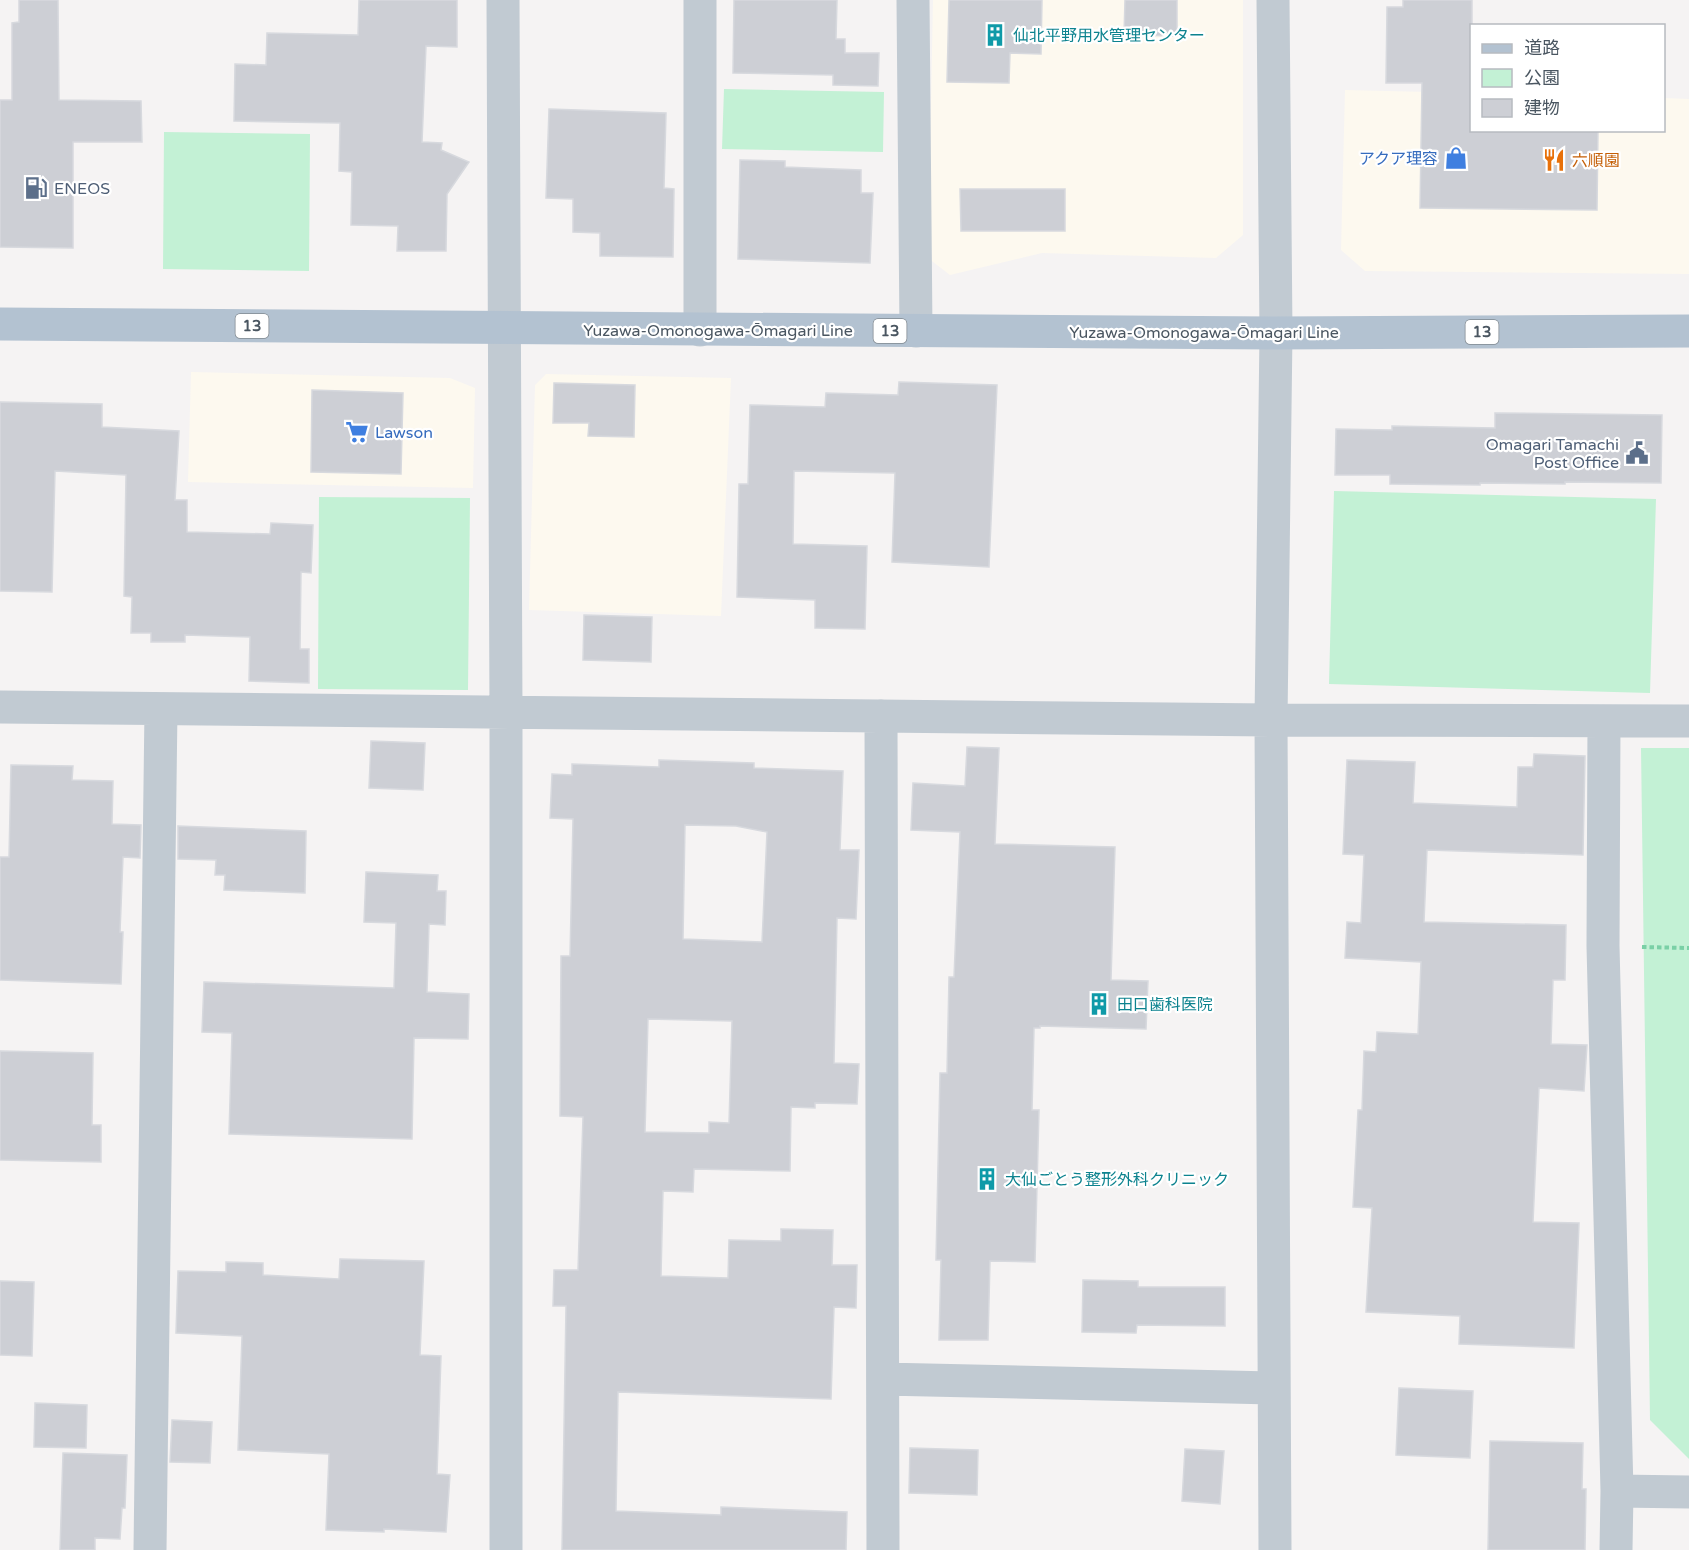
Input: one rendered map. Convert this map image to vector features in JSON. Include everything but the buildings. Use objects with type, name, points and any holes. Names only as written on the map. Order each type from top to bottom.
[{"type":"main road","name":"Yuzawa-Omonogawa-Ōmagari Line","points":[[0,324],[1275,333],[1689,331]]},
{"type":"street","points":[[503,0],[506,1550]]},
{"type":"street","points":[[700,0],[700,330]]},
{"type":"street","points":[[913,0],[915,331]]},
{"type":"street","points":[[1273,0],[1275,333],[1271,720],[1275,1550]]},
{"type":"street","points":[[0,707],[1271,720],[1689,721]]},
{"type":"street","points":[[150,1550],[161,709]]},
{"type":"street","points":[[881,716],[883,1550]]},
{"type":"street","points":[[1605,721],[1603,946],[1617,1491],[1616,1550]]},
{"type":"street","points":[[883,1379],[1274,1388]]},
{"type":"street","points":[[1617,1491],[1689,1492]]},
{"type":"path","points":[[1603,946],[1689,948]]},
{"type":"shaded area","points":[[933,0],[1243,0],[1243,235],[1216,258],[1042,253],[950,275],[928,258]]},
{"type":"shaded area","points":[[1345,90],[1470,93],[1470,132],[1665,132],[1665,98],[1689,99],[1689,274],[1365,271],[1341,250]]},
{"type":"shaded area","points":[[191,372],[450,378],[475,388],[473,488],[188,482]]},
{"type":"shaded area","points":[[546,374],[731,378],[721,616],[529,610],[535,385]]},
{"type":"green space","points":[[724,89],[884,92],[883,152],[722,149]]},
{"type":"green space","points":[[164,132],[310,134],[309,271],[163,269]]},
{"type":"green space","points":[[1334,491],[1656,499],[1650,693],[1329,684]]},
{"type":"green space","points":[[319,497],[470,498],[468,690],[318,689]]},
{"type":"green space","points":[[1641,748],[1689,748],[1689,1459],[1650,1420]]},
{"type":"place","name":"仙北平野用水管理センター","points":[[995,35]]},
{"type":"place","name":"アクア理容","points":[[1456,158]]},
{"type":"place","name":"六順園","points":[[1554,160]]},
{"type":"place","name":"ENEOS","points":[[36,188]]},
{"type":"place","name":"Lawson","points":[[357,432]]},
{"type":"place","name":"Omagari Tamachi Post Office","points":[[1637,453]]},
{"type":"place","name":"田口歯科医院","points":[[1099,1004]]},
{"type":"place","name":"大仙ごとう整形外科クリニック","points":[[987,1179]]}]
